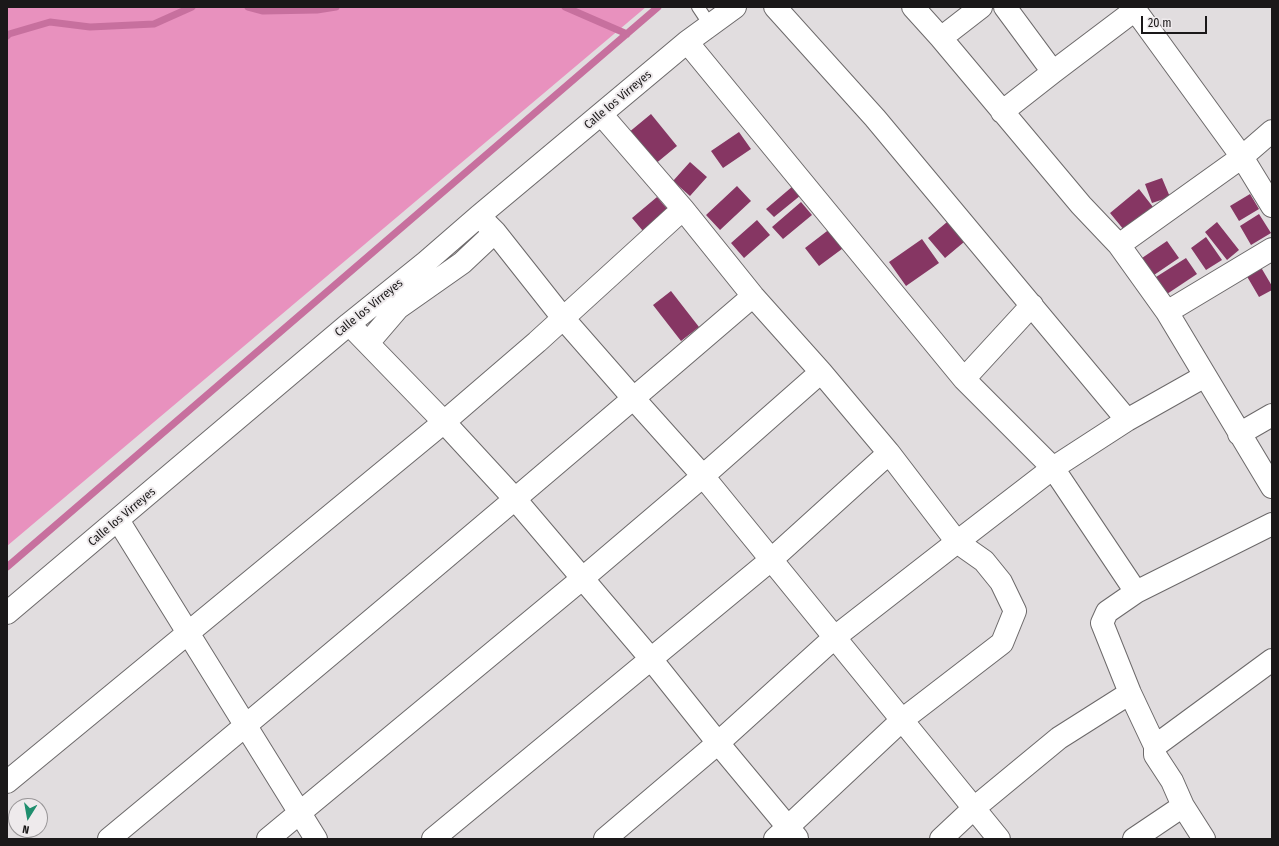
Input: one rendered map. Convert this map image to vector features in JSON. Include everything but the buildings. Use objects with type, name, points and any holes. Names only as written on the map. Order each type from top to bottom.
[{"type":"street","name":"Calle los Virreyes","points":[[7,613],[349,324],[431,272],[479,216],[687,42],[735,7]]},
{"type":"street","points":[[775,7],[875,118],[1127,420]]},
{"type":"street","points":[[913,7],[1081,205],[1119,245],[1167,312],[1272,487]]},
{"type":"street","points":[[940,38],[981,7]]},
{"type":"street","points":[[1005,7],[1053,72]]},
{"type":"street","points":[[1002,112],[1134,8],[1242,157],[1272,206]]},
{"type":"street","points":[[687,42],[964,379],[1053,468],[1136,592]]},
{"type":"street","points":[[349,324],[516,499],[651,659],[718,743],[787,835],[902,720],[1002,643],[1014,611],[1001,582],[984,561],[957,542],[889,453],[821,372],[754,296],[683,209],[601,114]]},
{"type":"street","points":[[1119,245],[1242,157],[1272,131]]},
{"type":"street","points":[[7,782],[444,422],[563,318],[683,209]]},
{"type":"street","points":[[479,216],[495,232],[563,318],[703,476],[999,839]]},
{"type":"street","points":[[368,343],[431,272],[462,263],[495,232]]},
{"type":"street","points":[[1167,312],[1272,249]]},
{"type":"street","points":[[109,839],[516,499],[754,296]]},
{"type":"street","points":[[964,379],[1032,305]]},
{"type":"street","points":[[268,839],[583,578],[703,476],[821,372]]},
{"type":"street","points":[[605,839],[718,743],[835,637],[957,542],[1053,468],[1127,420],[1205,376]]},
{"type":"street","points":[[1239,434],[1272,415]]},
{"type":"street","points":[[433,839],[772,559],[889,453]]},
{"type":"street","points":[[118,520],[316,839]]},
{"type":"street","points":[[1204,839],[1183,806],[1172,781],[1155,755],[1155,746],[1130,693],[1102,623],[1107,612],[1136,592],[1272,524]]},
{"type":"street","points":[[1155,746],[1272,660]]},
{"type":"street","points":[[941,839],[973,809],[1059,738],[1130,693]]},
{"type":"street","points":[[1134,839],[1183,806]]},
{"type":"lane","points":[[698,7],[710,25]]},
{"type":"shaded area","points":[[7,7],[646,7],[7,546]]},
{"type":"waterway","points":[[7,36],[9,34],[50,22],[90,27],[154,24],[192,7]]},
{"type":"waterway","points":[[248,7],[263,11],[317,10],[318,7]]},
{"type":"waterway","points":[[317,10],[336,7]]},
{"type":"waterway","points":[[565,7],[627,34]]},
{"type":"waterway","points":[[7,567],[658,7]]}]
